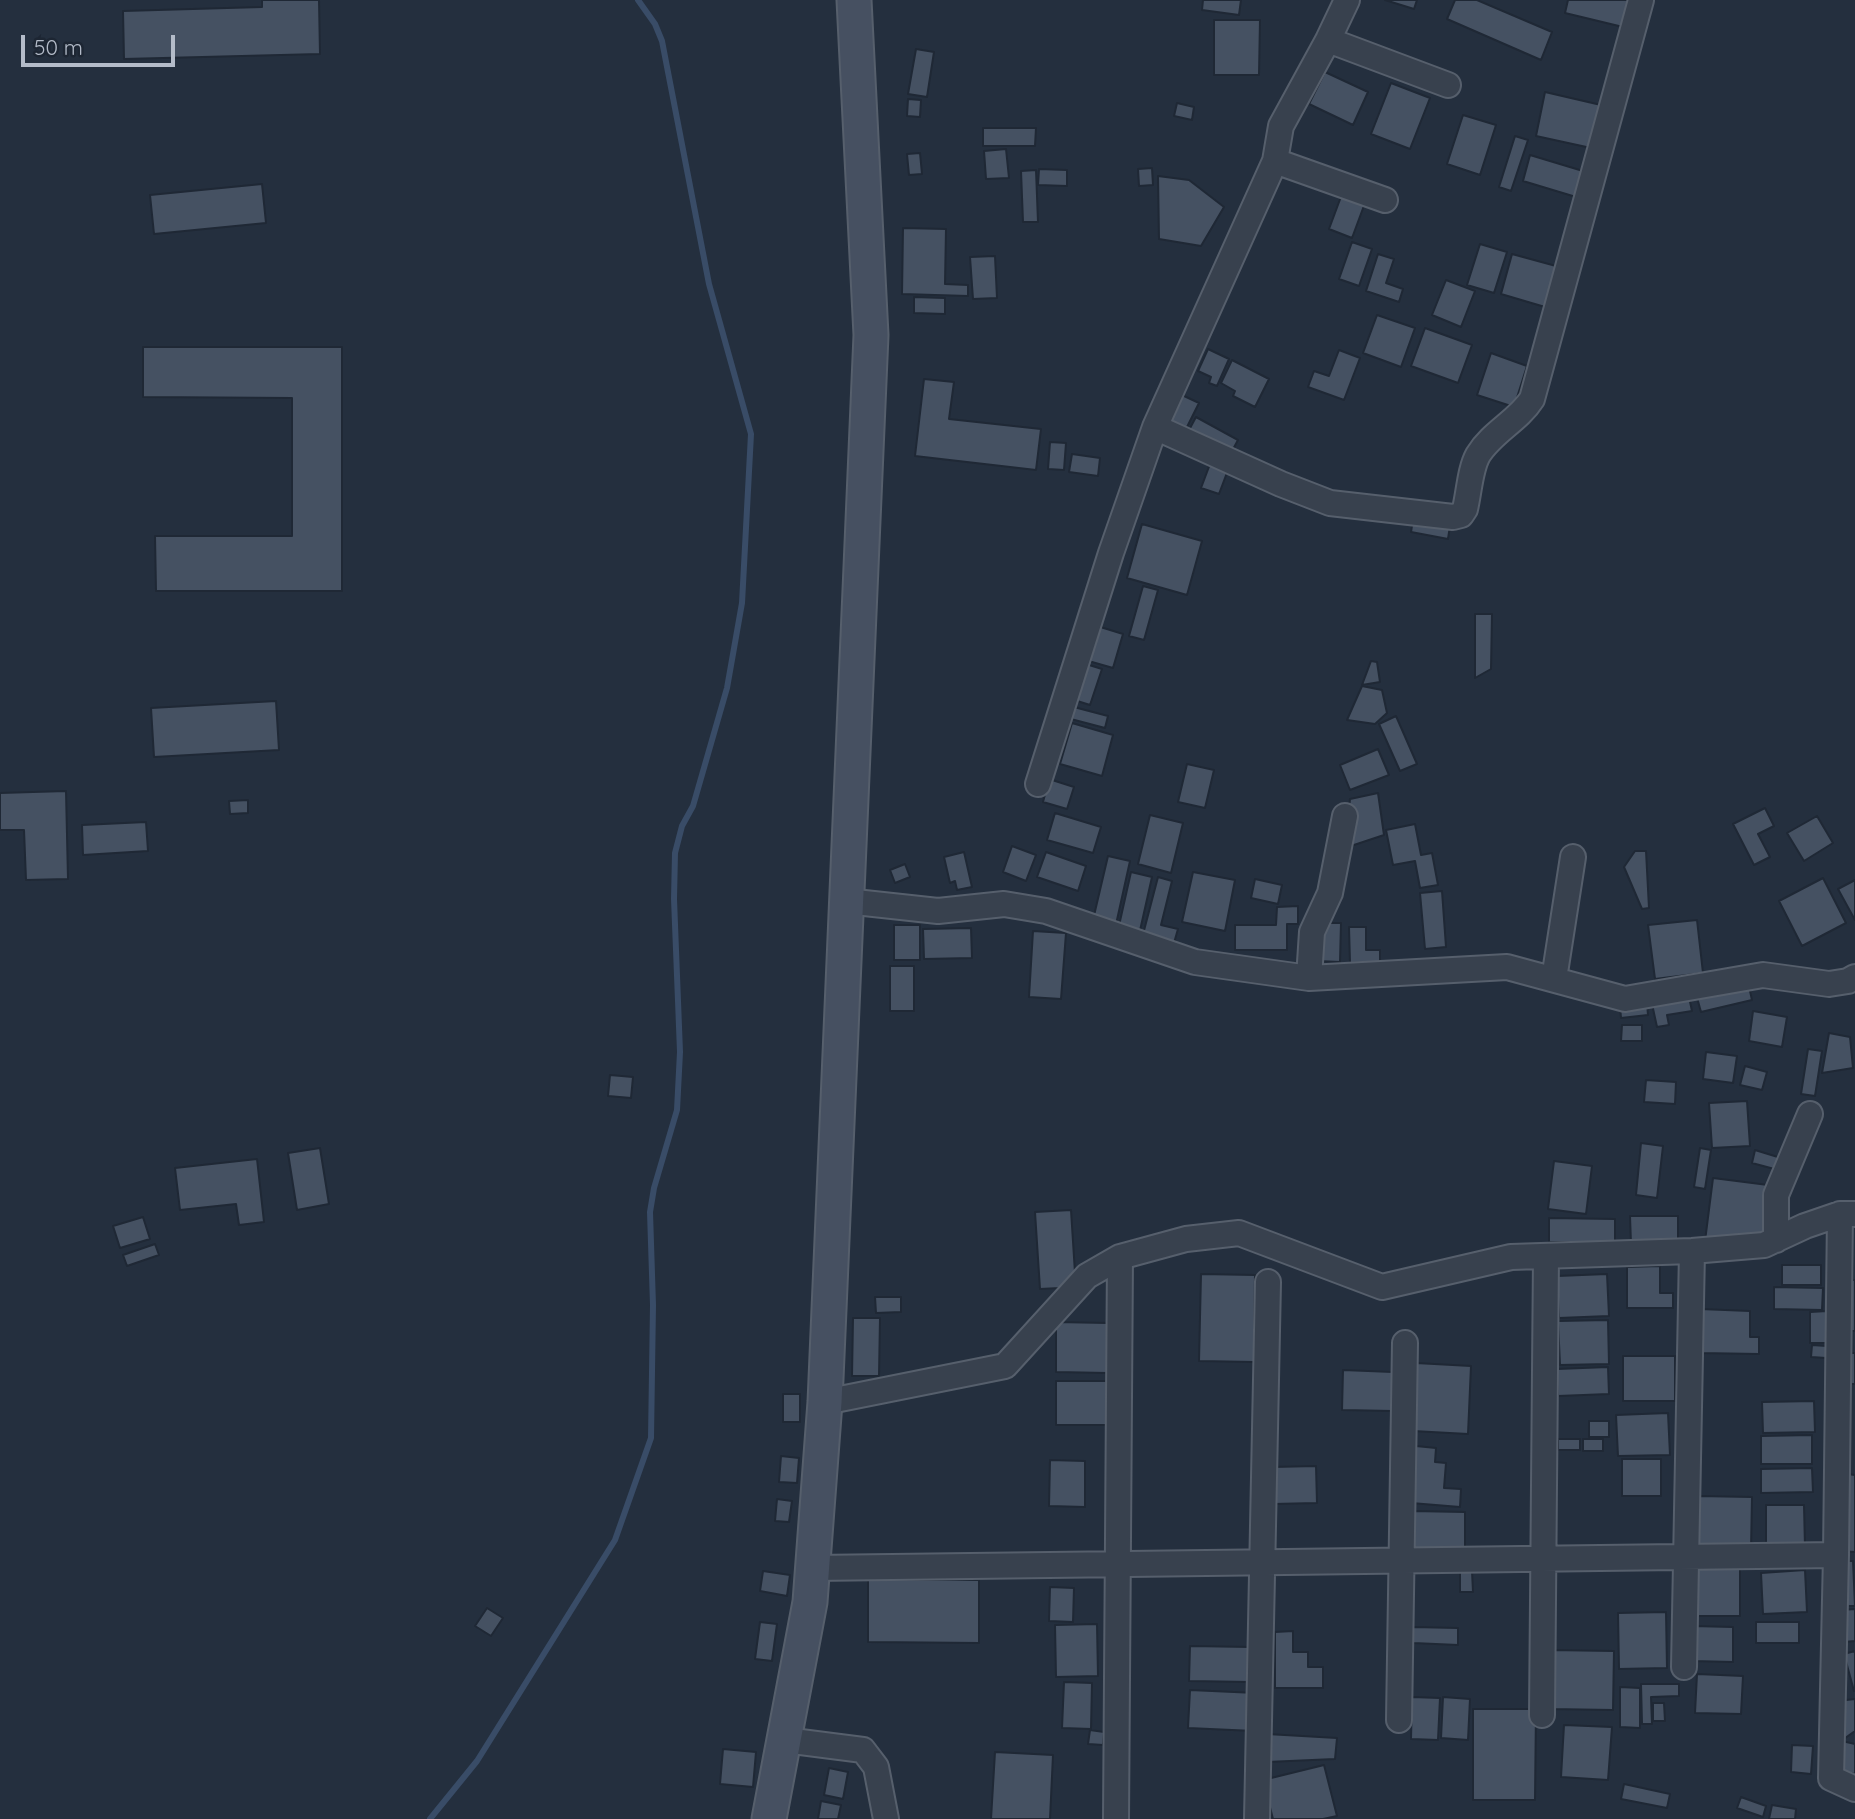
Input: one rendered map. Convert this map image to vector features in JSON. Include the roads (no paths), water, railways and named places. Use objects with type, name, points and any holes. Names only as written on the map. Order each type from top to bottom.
[{"type":"main road","points":[[769,1819],[810,1602],[825,1402],[871,335],[854,0]]},
{"type":"street","points":[[1038,784],[1154,427],[1275,161],[1281,125],[1347,0]]},
{"type":"street","points":[[1154,427],[1330,503],[1454,517],[1461,515],[1465,509],[1476,457],[1526,409],[1532,399],[1641,0]]},
{"type":"street","points":[[1328,40],[1448,85]]},
{"type":"street","points":[[1275,161],[1385,200]]},
{"type":"street","points":[[1309,978],[1312,932],[1330,893],[1345,816]]},
{"type":"street","points":[[1554,979],[1573,857]]},
{"type":"street","points":[[846,901],[938,911],[1004,905],[1035,909],[1195,962],[1309,978],[1507,967],[1625,999],[1763,975],[1829,984],[1855,977]]},
{"type":"street","points":[[1776,1240],[1776,1195],[1810,1114]]},
{"type":"street","points":[[825,1402],[1005,1366],[1087,1276],[1120,1257],[1186,1239],[1239,1233],[1382,1287],[1511,1257],[1692,1251],[1764,1245],[1805,1226],[1847,1214],[1830,1778],[1855,1789]]},
{"type":"street","points":[[1684,1667],[1692,1251]]},
{"type":"street","points":[[1542,1715],[1546,1256]]},
{"type":"street","points":[[1116,1819],[1120,1257]]},
{"type":"street","points":[[1257,1819],[1268,1282]]},
{"type":"street","points":[[1399,1720],[1405,1343]]},
{"type":"street","points":[[813,1568],[1836,1555]]},
{"type":"street","points":[[785,1740],[863,1750],[876,1768],[886,1819]]},
{"type":"waterway","points":[[430,1819],[477,1761],[615,1540],[651,1438],[653,1305],[650,1212],[654,1188],[677,1110],[680,1052],[674,899],[675,853],[682,826],[693,806],[727,688],[742,603],[751,434],[709,284],[662,41],[655,24],[638,0]]}]
